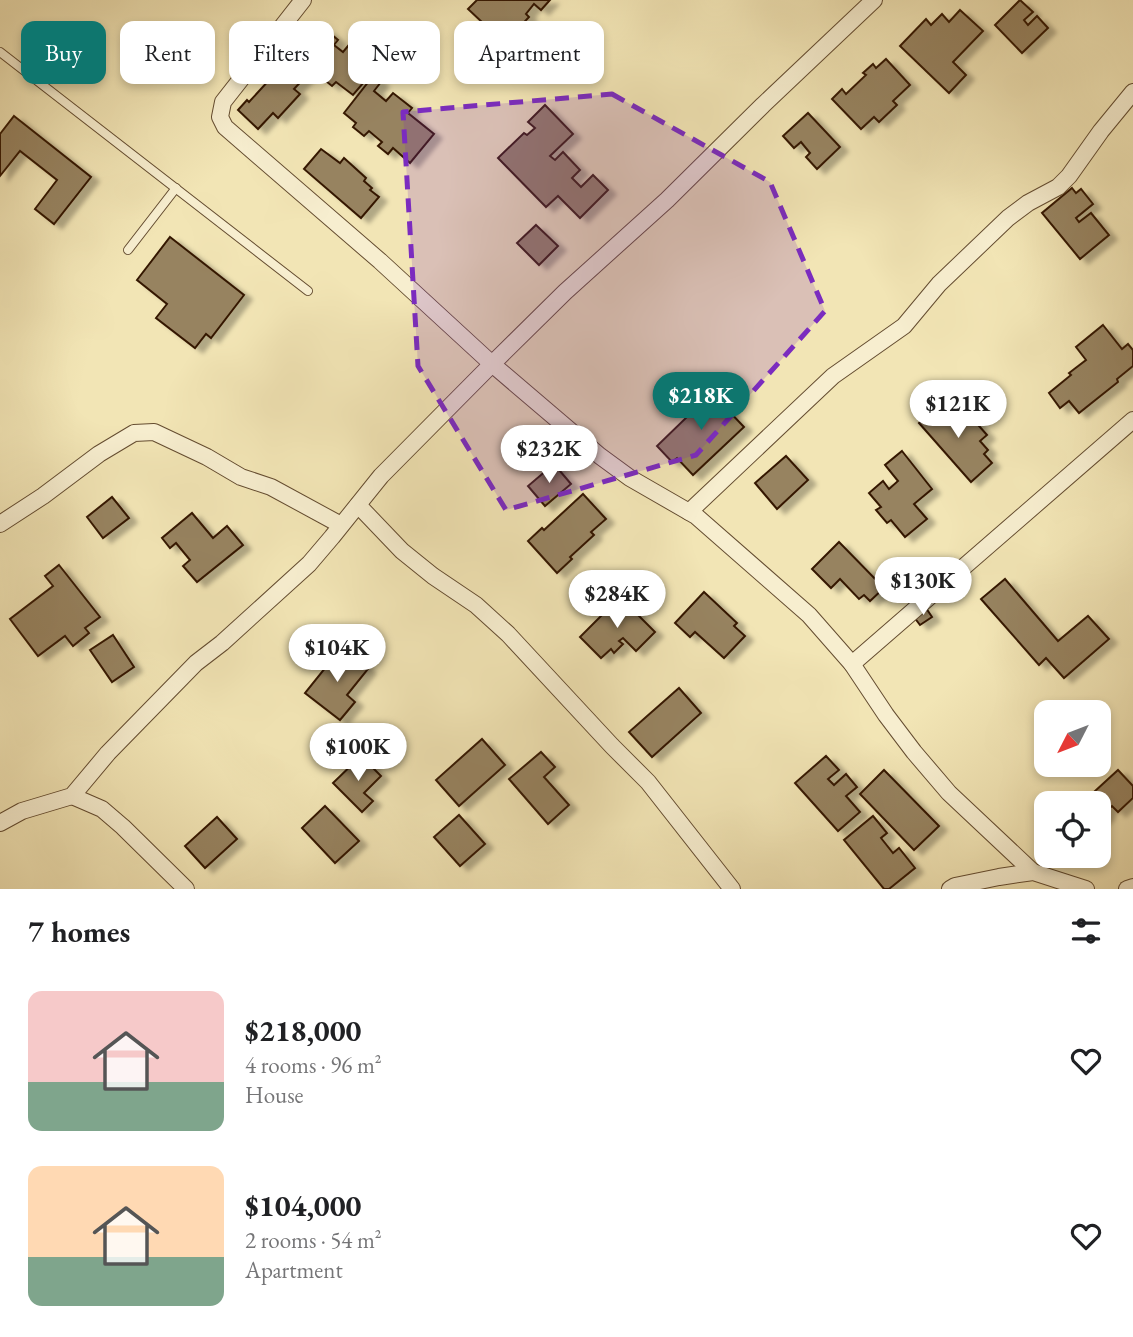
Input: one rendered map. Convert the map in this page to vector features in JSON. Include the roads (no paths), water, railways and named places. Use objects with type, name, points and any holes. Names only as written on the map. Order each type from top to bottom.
[{"type":"street","points":[[303,0],[223,102],[220,117],[225,127],[600,456],[630,478],[689,512],[808,615],[852,664],[886,715],[949,793],[1033,872],[1086,889]]},
{"type":"street","points":[[0,823],[22,811],[72,796],[108,752],[196,663],[309,564],[381,476],[492,364],[565,292],[667,201],[874,0]]},
{"type":"street","points":[[689,512],[833,376],[904,326],[939,284],[1008,218],[1028,203],[1058,187],[1133,92]]},
{"type":"street","points":[[852,664],[1133,421]]},
{"type":"street","points":[[0,524],[52,490],[99,454],[134,433],[154,432],[207,457],[241,477],[271,486],[341,525]]},
{"type":"street","points":[[358,505],[402,551],[476,605],[508,634],[648,782],[732,889]]},
{"type":"street","points":[[72,796],[102,809],[186,889]]},
{"type":"street","points":[[950,889],[1033,872]]},
{"type":"street","points":[[1127,889],[1133,887]]},
{"type":"lane","points":[[0,52],[309,291]]},
{"type":"lane","points":[[128,250],[176,188]]}]
